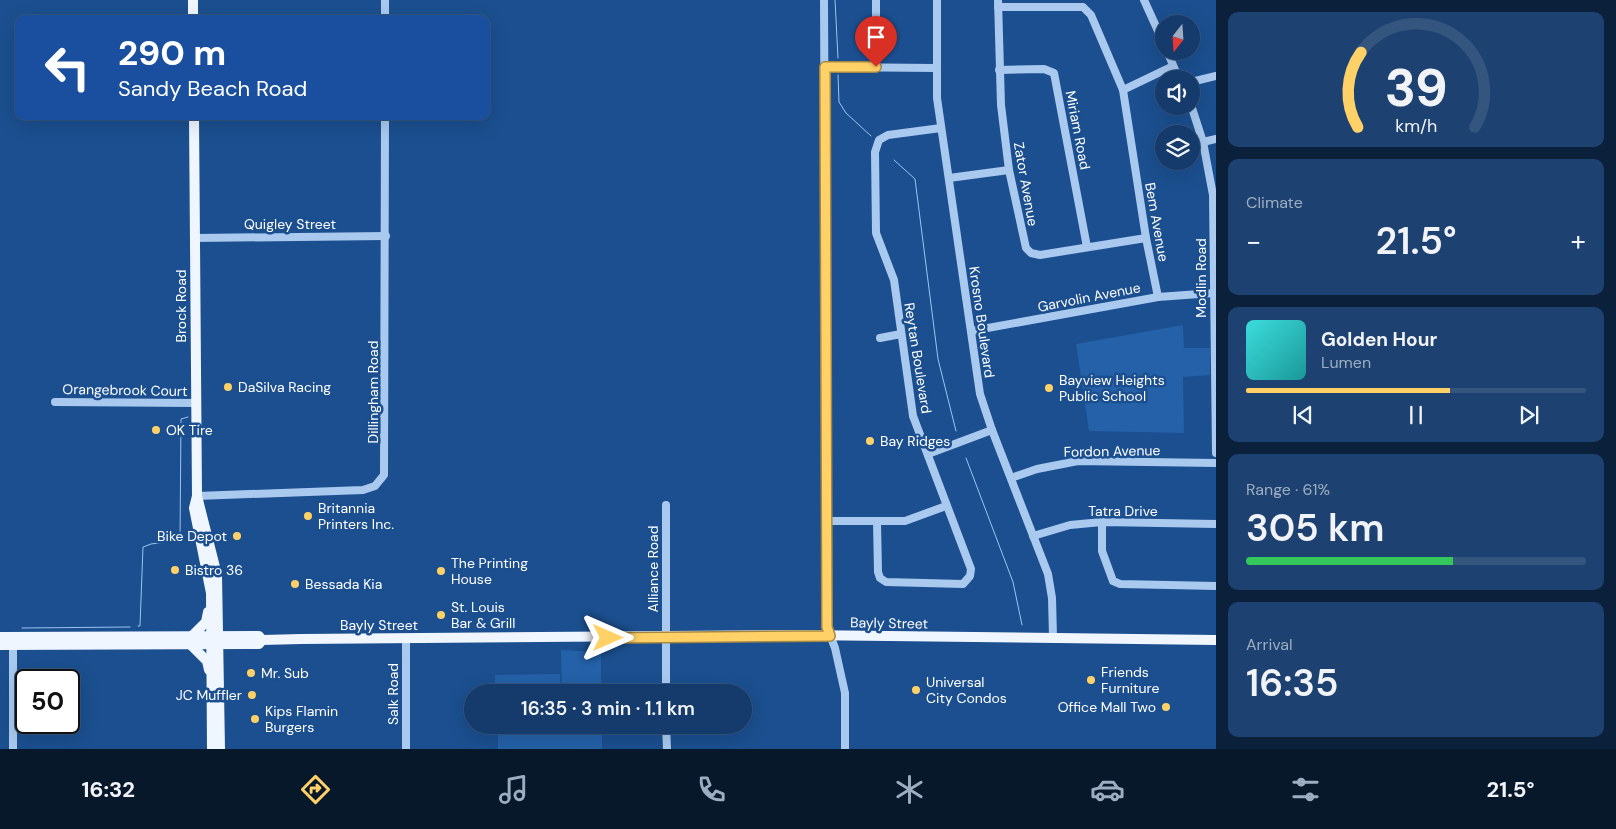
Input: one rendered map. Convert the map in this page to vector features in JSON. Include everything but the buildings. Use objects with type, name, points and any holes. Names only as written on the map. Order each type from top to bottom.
[{"type":"main road","points":[[193,0],[193,15]]},
{"type":"main road","name":"Brock Road","points":[[194,120],[197,496],[217,575],[219,610],[215,640]]},
{"type":"main road","name":"Brock Road","points":[[197,496],[194,508],[211,593],[220,749]]},
{"type":"main road","points":[[211,593],[206,622],[191,640],[206,661],[216,684]]},
{"type":"main road","points":[[216,684],[230,650],[243,640],[228,628],[219,610]]},
{"type":"main road","name":"Bayly Street","points":[[0,645],[13,641],[243,640],[259,636],[262,640],[830,636],[1216,640]]},
{"type":"main road","name":"Bayly Street","points":[[0,637],[13,641]]},
{"type":"main road","name":"Brock Road","points":[[212,749],[216,684]]},
{"type":"street","points":[[385,0],[385,15]]},
{"type":"street","points":[[824,0],[827,627],[845,693],[845,749]]},
{"type":"street","points":[[876,0],[876,67]]},
{"type":"street","name":"Krosno Boulevard","points":[[937,0],[937,98],[980,394],[1048,574],[1052,598],[1053,637]]},
{"type":"street","points":[[1144,0],[1155,24]]},
{"type":"street","name":"Zator Avenue","points":[[998,3],[998,70],[1009,170],[1024,242],[1031,253],[1040,255],[1146,238]]},
{"type":"street","name":"Bem Avenue","points":[[998,3],[1083,7],[1091,15],[1123,90],[1146,238],[1158,297]]},
{"type":"street","points":[[1171,60],[1175,70]]},
{"type":"street","points":[[1123,90],[1173,66]]},
{"type":"street","points":[[825,67],[936,68]]},
{"type":"street","name":"Miriam Road","points":[[998,70],[1044,69],[1054,73],[1087,247]]},
{"type":"street","points":[[1200,80],[1216,76]]},
{"type":"street","name":"Modlin Road","points":[[1194,115],[1203,142],[1213,195],[1216,453]]},
{"type":"street","name":"Dillingham Road","points":[[197,496],[363,490],[375,486],[384,474],[385,120]]},
{"type":"street","name":"Reytan Boulevard","points":[[877,522],[878,572],[880,578],[886,582],[962,584],[970,576],[970,569],[913,416],[894,280],[876,232],[876,146],[879,140],[888,135],[941,128]]},
{"type":"street","points":[[1203,142],[1216,139]]},
{"type":"street","points":[[949,178],[1009,170]]},
{"type":"street","name":"Quigley Street","points":[[195,238],[386,236]]},
{"type":"street","name":"Garvolin Avenue","points":[[971,331],[1158,297],[1214,294]]},
{"type":"street","points":[[880,338],[901,334]]},
{"type":"street","name":"Orangebrook Court","points":[[56,402],[195,403]]},
{"type":"street","points":[[928,454],[992,430]]},
{"type":"street","name":"Fordon Avenue","points":[[1011,478],[1037,469],[1078,461],[1216,463]]},
{"type":"street","name":"Alliance Road","points":[[666,506],[666,684]]},
{"type":"street","points":[[826,521],[905,521],[946,506]]},
{"type":"street","points":[[1102,522],[1102,551],[1112,581],[1120,584],[1216,586]]},
{"type":"street","name":"Tatra Drive","points":[[1033,536],[1070,525],[1102,522],[1216,524]]},
{"type":"street","name":"Salk Road","points":[[406,639],[406,749]]},
{"type":"street","points":[[13,641],[13,749]]},
{"type":"street","points":[[666,734],[667,749]]},
{"type":"shaded area","points":[[1183,325],[1184,348],[1210,348],[1210,375],[1183,377],[1184,433],[1089,431],[1076,344]]},
{"type":"shaded area","points":[[561,650],[601,652],[601,684],[562,684]]},
{"type":"shaded area","points":[[560,674],[560,684],[495,684],[495,675]]},
{"type":"shaded area","points":[[498,734],[602,734],[602,749],[498,749]]},
{"type":"waterway","points":[[835,0],[838,58]]},
{"type":"waterway","points":[[838,75],[839,102],[846,113],[871,136]]},
{"type":"waterway","points":[[894,160],[915,179],[938,359],[956,431]]},
{"type":"waterway","points":[[138,626],[140,626],[143,547],[180,540],[181,419],[188,417]]},
{"type":"waterway","points":[[966,458],[1013,582],[1022,625]]},
{"type":"waterway","points":[[22,628],[130,627]]},
{"type":"place","name":"DaSilva Racing","points":[[228,387]]},
{"type":"place","name":"Bayview Heights Public School","points":[[1049,388]]},
{"type":"place","name":"OK Tire","points":[[156,430]]},
{"type":"place","name":"Bay Ridges","points":[[870,441]]},
{"type":"place","name":"Britannia Printers Inc.","points":[[308,516]]},
{"type":"place","name":"Bike Depot","points":[[237,536]]},
{"type":"place","name":"Bistro 36","points":[[175,570]]},
{"type":"place","name":"The Printing House","points":[[441,571]]},
{"type":"place","name":"Bessada Kia","points":[[295,584]]},
{"type":"place","name":"St. Louis Bar & Grill","points":[[441,615]]},
{"type":"place","name":"Mr. Sub","points":[[251,673]]},
{"type":"place","name":"Friends Furniture","points":[[1091,680]]},
{"type":"place","name":"Universal City Condos","points":[[916,690]]},
{"type":"place","name":"JC Muffler","points":[[252,695]]},
{"type":"place","name":"Office Mall Two","points":[[1166,707]]},
{"type":"place","name":"Kips Flamin Burgers","points":[[255,719]]},
{"type":"route","points":[[608,638],[830,636],[827,627],[826,521],[825,67],[876,67]]}]
